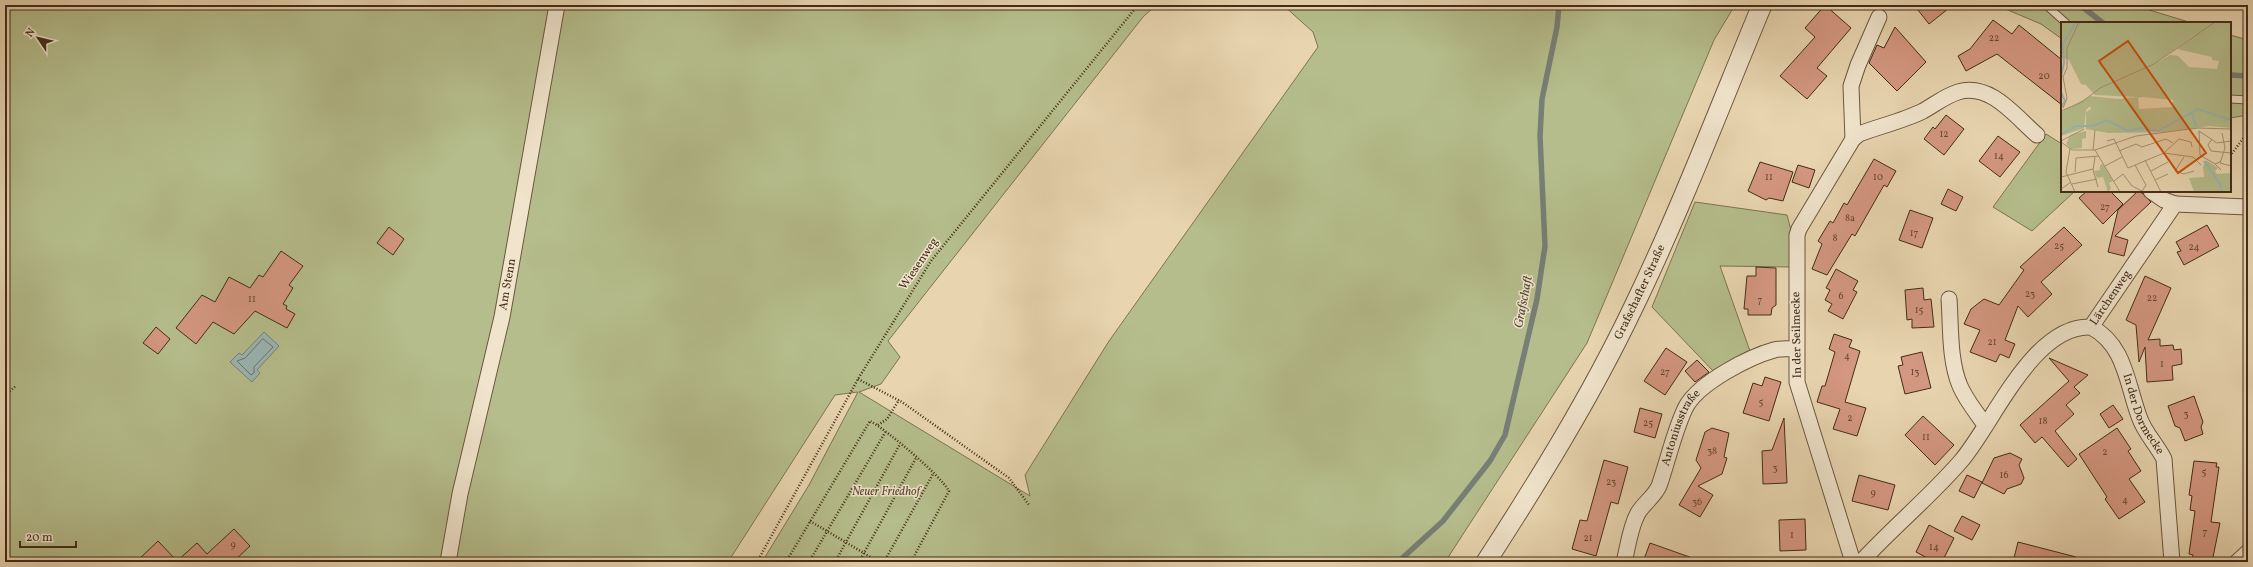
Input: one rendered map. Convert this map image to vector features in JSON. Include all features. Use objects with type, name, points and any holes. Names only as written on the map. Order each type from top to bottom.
[{"type":"street","name":"Am Stenn","points":[[448,562],[460,494],[502,317],[540,112],[557,5]]},
{"type":"street","name":"Grafschafter Straße","points":[[1486,562],[1566,433],[1633,308],[1666,237],[1762,5]]},
{"type":"street","points":[[1853,139],[1851,86],[1858,65],[1879,17]]},
{"type":"street","points":[[1853,139],[1859,134],[1921,112],[1956,93],[1972,90],[1980,91],[1998,101],[2037,135]]},
{"type":"street","name":"In der Seilmecke","points":[[1853,139],[1804,219],[1797,234],[1796,349],[1800,395],[1853,562]]},
{"type":"street","points":[[2152,192],[2164,200],[2175,204],[2248,207]]},
{"type":"street","name":"Lärchenweg","points":[[1861,562],[1969,452],[1997,406],[2045,346],[2068,331],[2078,327],[2091,327],[2175,204]]},
{"type":"street","points":[[1949,299],[1954,367],[1969,403],[1985,425]]},
{"type":"street","name":"In der Dormecke","points":[[2091,327],[2104,334],[2114,345],[2142,425],[2157,444],[2164,459],[2172,562]]},
{"type":"street","name":"Antoniusstraße","points":[[1624,562],[1635,519],[1639,512],[1655,496],[1660,486],[1683,414],[1694,397],[1717,378],[1734,368],[1774,350],[1796,349]]},
{"type":"street","points":[[2238,562],[2248,552]]},
{"type":"lane","points":[[2046,5],[2065,22]]},
{"type":"lane","points":[[2231,99],[2248,100]]},
{"type":"path","name":"Wiesenweg","points":[[757,562],[858,379],[931,261],[1138,5]]},
{"type":"path","points":[[2231,155],[2248,132]]},
{"type":"path","points":[[858,379],[899,400],[1009,478],[1029,505]]},
{"type":"path","points":[[5,396],[16,386]]},
{"type":"path","points":[[878,425],[887,419],[899,400]]},
{"type":"path","points":[[786,562],[870,420],[886,431],[916,458],[949,492],[912,562]]},
{"type":"path","points":[[809,562],[886,431]]},
{"type":"path","points":[[835,562],[900,444]]},
{"type":"path","points":[[859,562],[916,458]]},
{"type":"path","points":[[884,562],[933,474]]},
{"type":"path","points":[[810,521],[879,562]]},
{"type":"green space","name":"Neuer Friedhof","points":[[5,5],[1156,5],[1143,17],[888,341],[900,357],[881,384],[859,392],[1030,496],[1025,475],[1109,341],[1318,47],[1313,32],[1283,5],[1735,5],[1714,40],[1587,343],[1445,562],[762,562],[809,485],[858,392],[835,395],[728,562],[5,562]]},
{"type":"green space","points":[[1996,5],[2133,5],[2189,22],[2061,22],[2061,38],[2041,24]]},
{"type":"green space","points":[[2231,35],[2248,40],[2248,115],[2231,118]]},
{"type":"green space","points":[[2046,134],[2061,143],[2061,192],[2074,192],[2032,231],[1993,207]]},
{"type":"green space","points":[[1695,202],[1787,215],[1792,234],[1791,267],[1720,266],[1751,354],[1715,373],[1652,307]]},
{"type":"water","points":[[264,332],[279,346],[257,370],[260,373],[252,382],[230,362],[239,353],[242,355]]},
{"type":"building","points":[[1825,5],[1851,28],[1817,68],[1827,76],[1807,99],[1780,76],[1815,37],[1805,28]]},
{"type":"building","points":[[1914,5],[1953,5],[1929,24]]},
{"type":"building","points":[[1993,20],[2012,34],[2019,25],[2061,59],[2061,104],[1997,54],[1966,71],[1958,56],[1970,49]]},
{"type":"building","points":[[1895,27],[1926,62],[1897,91],[1869,63],[1877,45],[1884,48]]},
{"type":"building","points":[[1946,115],[1964,129],[1944,155],[1924,139],[1933,127],[1935,129]]},
{"type":"building","points":[[1998,136],[2020,152],[2000,177],[1979,161]]},
{"type":"building","points":[[1874,159],[1896,171],[1887,187],[1884,185],[1855,236],[1852,234],[1827,275],[1812,269],[1822,244],[1818,241],[1830,221],[1833,223],[1844,203],[1847,205]]},
{"type":"building","points":[[1760,162],[1793,172],[1783,201],[1769,198],[1766,200],[1748,191]]},
{"type":"building","points":[[1798,165],[1815,170],[1809,188],[1792,182]]},
{"type":"building","points":[[1948,189],[1963,197],[1956,211],[1941,204]]},
{"type":"building","points":[[2086,192],[2111,192],[2123,204],[2103,224],[2079,198]]},
{"type":"building","points":[[2137,192],[2142,193],[2151,202],[2115,236],[2128,240],[2124,256],[2108,252],[2118,210]]},
{"type":"building","points":[[1910,210],[1933,218],[1922,248],[1899,240]]},
{"type":"building","points":[[2207,225],[2219,246],[2184,265],[2177,252],[2181,251],[2176,242]]},
{"type":"building","points":[[389,227],[404,239],[393,255],[377,243]]},
{"type":"building","points":[[2064,227],[2082,245],[2041,282],[2052,294],[2028,317],[2018,306],[2005,340],[2015,344],[2009,358],[2000,354],[1996,362],[1970,352],[1980,330],[1964,324],[1971,309],[1984,299],[1999,305],[2024,270],[2020,267]]},
{"type":"building","points":[[281,251],[303,266],[289,285],[293,288],[283,304],[287,306],[286,309],[295,314],[287,328],[255,311],[234,334],[213,322],[196,344],[176,328],[202,295],[215,302],[229,277],[250,288],[259,275],[263,277]]},
{"type":"building","points":[[1756,267],[1776,268],[1776,305],[1772,308],[1771,315],[1748,315],[1748,309],[1744,309],[1747,276],[1756,276]]},
{"type":"building","points":[[1836,269],[1858,281],[1853,290],[1857,292],[1843,319],[1828,311],[1832,304],[1825,300],[1830,290],[1826,288]]},
{"type":"building","points":[[2145,276],[2171,288],[2148,340],[2160,339],[2160,346],[2173,345],[2174,350],[2181,349],[2182,364],[2172,366],[2173,380],[2147,382],[2145,347],[2139,362],[2136,325],[2126,320]]},
{"type":"building","points":[[1923,288],[1924,300],[1931,299],[1934,327],[1912,328],[1912,319],[1907,320],[1905,290]]},
{"type":"building","points":[[156,327],[170,339],[158,354],[143,343]]},
{"type":"building","points":[[1834,334],[1852,340],[1849,347],[1860,351],[1845,402],[1866,408],[1857,436],[1833,429],[1840,409],[1817,402],[1822,386],[1825,386],[1835,352],[1829,349]]},
{"type":"building","points":[[1666,348],[1687,362],[1665,395],[1644,381]]},
{"type":"building","points":[[1922,352],[1931,388],[1905,394],[1898,366],[1903,365],[1901,357]]},
{"type":"building","points":[[2049,358],[2088,375],[2074,387],[2080,393],[2066,405],[2074,414],[2055,431],[2077,459],[2068,467],[2042,437],[2035,443],[2020,425],[2069,381]]},
{"type":"building","points":[[1697,360],[1709,372],[1695,382],[1685,371]]},
{"type":"building","points":[[1765,377],[1781,382],[1769,421],[1743,413],[1753,383],[1762,386]]},
{"type":"building","points":[[2194,396],[2203,422],[2201,427],[2203,434],[2185,441],[2180,428],[2175,426],[2168,406]]},
{"type":"building","points":[[2113,405],[2123,419],[2109,428],[2100,414]]},
{"type":"building","points":[[1640,408],[1662,414],[1655,438],[1634,432]]},
{"type":"building","points":[[1923,416],[1954,445],[1935,465],[1905,435]]},
{"type":"building","points":[[1784,418],[1787,483],[1763,484],[1762,451],[1772,450]]},
{"type":"building","points":[[1712,428],[1729,433],[1724,457],[1727,458],[1722,474],[1698,486],[1713,495],[1700,517],[1679,505],[1701,468],[1696,460],[1705,432]]},
{"type":"building","points":[[2117,428],[2131,449],[2128,451],[2141,471],[2129,479],[2145,502],[2119,519],[2105,499],[2107,497],[2079,454]]},
{"type":"building","points":[[2010,453],[2022,459],[2019,465],[2024,478],[2021,484],[2007,489],[2004,494],[1982,483],[1994,458]]},
{"type":"building","points":[[1604,460],[1628,467],[1618,504],[1611,502],[1596,556],[1572,549],[1580,520],[1587,521]]},
{"type":"building","points":[[2194,461],[2217,463],[2216,467],[2219,467],[2211,522],[2220,523],[2212,562],[2192,562],[2193,555],[2189,554],[2195,511],[2190,510],[2192,496],[2189,495]]},
{"type":"building","points":[[1859,475],[1895,485],[1888,510],[1852,501]]},
{"type":"building","points":[[1967,475],[1982,482],[1974,498],[1959,491]]},
{"type":"building","points":[[1962,516],[1980,525],[1972,540],[1954,531]]},
{"type":"building","points":[[1805,519],[1806,550],[1780,551],[1779,520]]},
{"type":"building","points":[[1929,525],[1954,538],[1942,562],[1935,562],[1916,552]]},
{"type":"building","points":[[234,529],[250,546],[233,562],[136,562],[158,541],[177,561],[197,543],[207,554]]},
{"type":"building","points":[[2018,542],[2076,557],[2075,562],[2030,562],[2014,558]]},
{"type":"building","points":[[1650,543],[1698,560],[1698,562],[1643,562]]},
{"type":"waterway","name":"Grafschaft","points":[[1398,562],[1443,521],[1490,461],[1505,435],[1537,299],[1545,246],[1540,136],[1542,99],[1557,27],[1559,5]]},
{"type":"waterway","points":[[2080,5],[2102,22]]},
{"type":"waterway","points":[[2231,75],[2248,76]]}]
